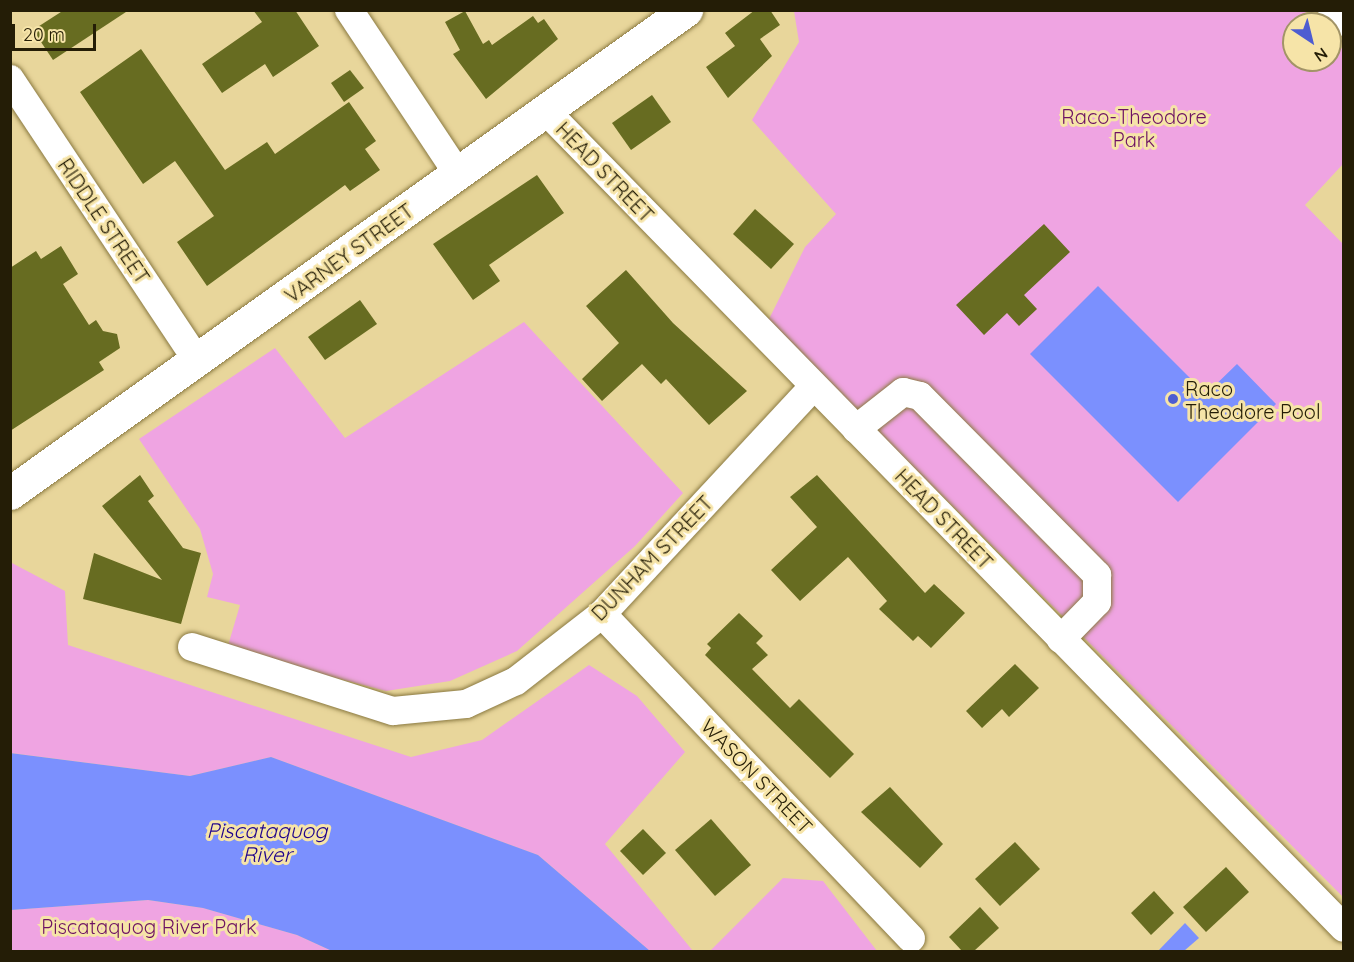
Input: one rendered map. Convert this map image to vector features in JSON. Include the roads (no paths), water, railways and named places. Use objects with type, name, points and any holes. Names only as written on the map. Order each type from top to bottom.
[{"type":"main road","name":"VARNEY STREET","points":[[10,493],[198,362],[686,10]]},
{"type":"street","points":[[349,10],[458,174]]},
{"type":"street","points":[[1332,10],[1344,22]]},
{"type":"street","name":"RIDDLE STREET","points":[[10,79],[198,362]]},
{"type":"street","name":"HEAD STREET","points":[[545,110],[1344,928]]},
{"type":"street","name":"DUNHAM STREET","points":[[192,647],[393,711],[466,704],[516,681],[602,614],[814,386]]},
{"type":"street","points":[[856,429],[903,393],[920,396],[1097,575],[1097,602],[1061,639]]},
{"type":"street","name":"WASON STREET","points":[[602,614],[911,938]]},
{"type":"water","name":"Raco Theodore Pool","points":[[1098,286],[1206,394],[1237,364],[1276,404],[1178,502],[1030,354]]},
{"type":"water","name":"Piscataquog River","points":[[10,753],[190,776],[271,757],[538,855],[650,951],[332,951],[297,935],[203,908],[148,900],[11,910]]},
{"type":"water","points":[[1185,923],[1199,938],[1184,951],[1158,951]]},
{"type":"place","name":"Raco Theodore Pool","points":[[1173,399]]},
{"type":"park label","name":"Raco-Theodore Park","points":[[1134,128]]},
{"type":"park label","name":"Piscataquog River Park","points":[[149,926]]}]
